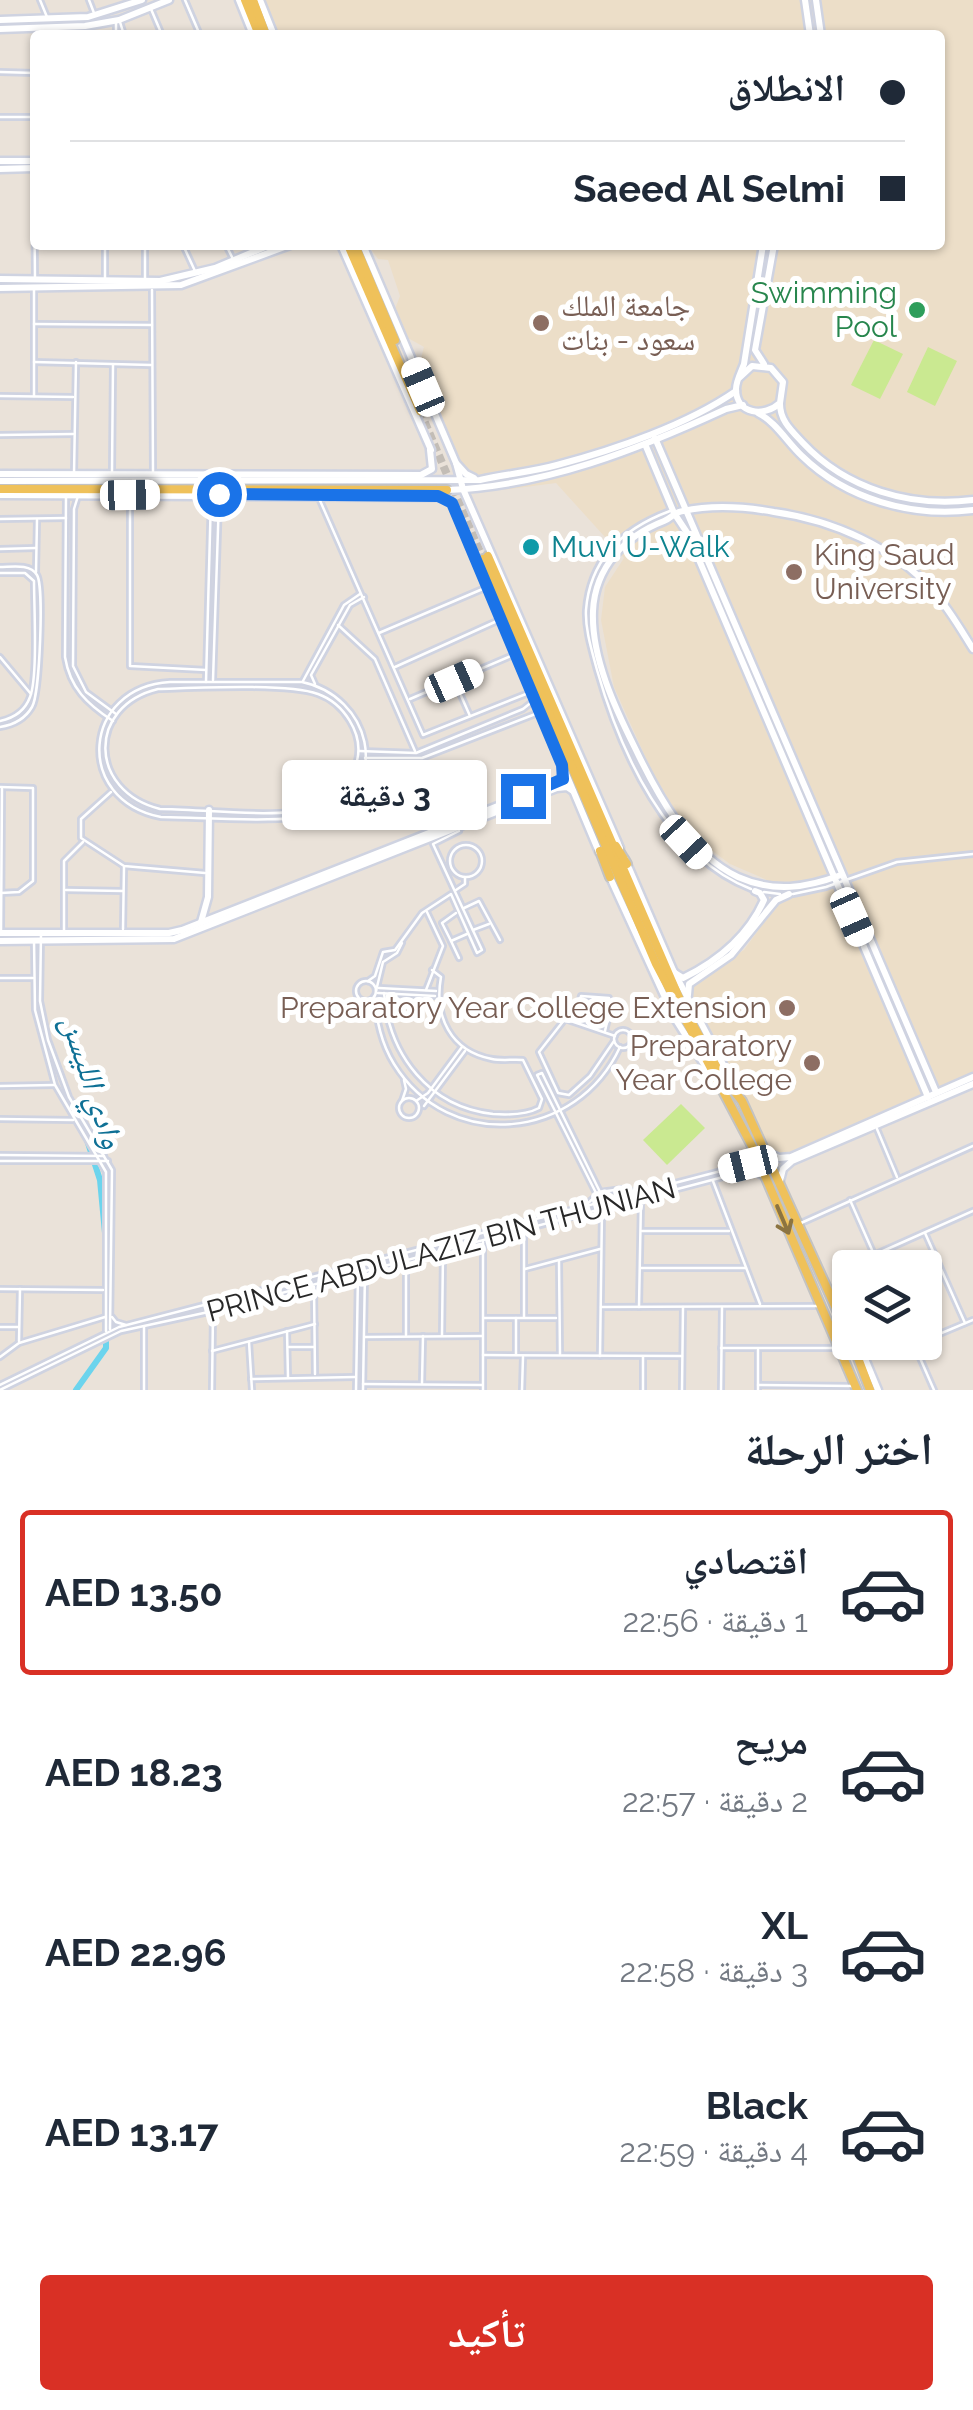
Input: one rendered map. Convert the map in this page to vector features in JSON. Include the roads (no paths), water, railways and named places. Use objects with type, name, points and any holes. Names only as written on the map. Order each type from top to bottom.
[{"type":"main road","points":[[242,0],[257,30]]},
{"type":"main road","points":[[256,0],[259,30]]},
{"type":"main road","points":[[350,250],[422,409]]},
{"type":"main road","points":[[0,492],[13,485],[388,490]]},
{"type":"main road","points":[[330,495],[446,486]]},
{"type":"main road","points":[[486,559],[656,964],[752,1148],[832,1338]]},
{"type":"main road","points":[[486,559],[684,1009],[720,1072],[738,1092],[832,1296]]},
{"type":"main road","points":[[576,781],[610,876]]},
{"type":"main road","points":[[586,786],[627,864]]},
{"type":"main road","points":[[797,1253],[808,1258],[811,1249]]},
{"type":"main road","points":[[805,1272],[807,1263],[819,1267]]},
{"type":"main road","points":[[842,1360],[856,1389]]},
{"type":"main road","points":[[860,1360],[870,1390]]},
{"type":"street","points":[[40,0],[48,19]]},
{"type":"street","points":[[89,0],[95,15]]},
{"type":"street","points":[[0,29],[85,26],[118,20],[169,0]]},
{"type":"street","points":[[185,0],[198,30]]},
{"type":"street","points":[[256,0],[271,30]]},
{"type":"street","points":[[805,0],[809,30]]},
{"type":"street","points":[[816,0],[820,30]]},
{"type":"street","points":[[0,20],[95,15],[138,1]]},
{"type":"street","points":[[151,8],[160,30]]},
{"type":"street","points":[[117,30],[118,20]]},
{"type":"street","points":[[118,20],[122,30]]},
{"type":"street","points":[[0,72],[30,73]]},
{"type":"street","points":[[0,117],[30,117]]},
{"type":"street","points":[[0,161],[30,165]]},
{"type":"street","points":[[0,169],[30,166]]},
{"type":"street","points":[[34,396],[35,250]]},
{"type":"street","points":[[104,280],[105,250]]},
{"type":"street","points":[[145,250],[152,325],[153,473]]},
{"type":"street","points":[[186,250],[196,274]]},
{"type":"street","points":[[229,250],[234,260]]},
{"type":"street","points":[[35,284],[104,280],[148,284],[196,274],[258,250]]},
{"type":"street","points":[[0,284],[180,285],[277,250]]},
{"type":"street","points":[[0,478],[153,473],[421,475],[432,469],[422,409],[365,250]]},
{"type":"street","points":[[742,406],[736,390],[762,250]]},
{"type":"street","points":[[764,366],[756,350],[773,250]]},
{"type":"street","points":[[34,324],[152,325]]},
{"type":"street","points":[[34,362],[152,364]]},
{"type":"street","points":[[74,475],[76,362]]},
{"type":"street","points":[[112,475],[113,364]]},
{"type":"street","points":[[739,378],[752,366],[776,371],[782,378],[780,410],[787,426],[810,451],[840,474],[900,498],[950,503],[973,500]]},
{"type":"street","points":[[726,1097],[704,1069],[674,1017],[532,696],[487,587],[475,503],[479,494],[495,486],[610,449],[721,401],[736,390]]},
{"type":"street","points":[[0,396],[76,396]]},
{"type":"street","points":[[756,413],[780,403]]},
{"type":"street","points":[[446,486],[459,480],[558,474],[742,406],[773,423],[804,458],[833,482],[860,495],[925,512],[973,510]]},
{"type":"street","points":[[422,409],[456,464],[480,480]]},
{"type":"street","points":[[0,434],[75,434]]},
{"type":"street","points":[[655,438],[932,1094]]},
{"type":"street","points":[[645,444],[741,649]]},
{"type":"street","points":[[430,450],[452,503],[486,559],[673,970],[738,1092]]},
{"type":"street","points":[[456,464],[462,489],[476,515]]},
{"type":"street","points":[[380,474],[411,482]]},
{"type":"street","points":[[13,485],[53,475]]},
{"type":"street","points":[[112,475],[180,481]]},
{"type":"street","points":[[0,478],[13,485],[60,494]]},
{"type":"street","points":[[13,485],[180,481],[411,482],[462,489],[495,486]]},
{"type":"street","points":[[0,492],[434,496],[452,503]]},
{"type":"street","points":[[60,494],[67,519],[65,657],[72,684],[94,708],[114,722]]},
{"type":"street","points":[[206,682],[211,507],[215,494]]},
{"type":"street","points":[[213,682],[218,508],[215,494]]},
{"type":"street","points":[[79,495],[74,502],[73,666],[86,692],[118,715]]},
{"type":"street","points":[[130,495],[130,666],[215,667]]},
{"type":"street","points":[[318,495],[423,735],[532,696]]},
{"type":"street","points":[[211,507],[218,508]]},
{"type":"street","points":[[688,1001],[688,985],[712,971],[741,945],[760,916],[764,900],[760,893],[716,872],[668,822],[634,765],[608,695],[594,625],[598,584],[610,560],[629,539],[686,510],[770,511],[810,518],[893,556],[917,575],[934,592],[973,649]]},
{"type":"street","points":[[0,519],[74,521]]},
{"type":"street","points":[[0,728],[20,720],[34,704],[38,690],[37,519]]},
{"type":"street","points":[[0,548],[37,548]]},
{"type":"street","points":[[0,567],[30,568],[36,573]]},
{"type":"street","points":[[0,573],[25,573],[34,581],[31,694],[16,715],[0,721]]},
{"type":"street","points":[[208,580],[217,581]]},
{"type":"street","points":[[379,633],[487,587]]},
{"type":"street","points":[[316,685],[311,675],[352,602],[363,595]]},
{"type":"street","points":[[302,682],[344,604],[363,595]]},
{"type":"street","points":[[394,668],[500,620]]},
{"type":"street","points":[[338,625],[375,660],[416,753]]},
{"type":"street","points":[[408,700],[515,654]]},
{"type":"street","points":[[0,657],[31,694]]},
{"type":"street","points":[[22,683],[33,676]]},
{"type":"street","points":[[454,681],[470,717]]},
{"type":"street","points":[[302,682],[170,682],[142,686],[129,693],[111,711],[100,736],[99,752],[112,791],[150,814],[209,814],[309,810],[334,798],[345,787],[358,758],[355,732],[345,714],[326,697],[306,691],[158,689],[132,700],[118,715],[107,735],[107,763],[123,792],[141,804],[160,809],[209,814],[299,818],[326,812],[348,796],[358,780],[366,752],[361,730],[340,698],[302,682]]},
{"type":"street","points":[[608,695],[667,807],[696,843],[726,870],[773,888],[838,879]]},
{"type":"street","points":[[359,751],[416,753],[523,709],[532,696]]},
{"type":"street","points":[[94,708],[99,702]]},
{"type":"street","points":[[523,709],[526,716]]},
{"type":"street","points":[[358,758],[422,758],[540,712]]},
{"type":"street","points":[[16,715],[20,720]]},
{"type":"street","points":[[504,717],[507,723]]},
{"type":"street","points":[[401,752],[407,742],[406,733]]},
{"type":"street","points":[[461,735],[464,741]]},
{"type":"street","points":[[454,738],[456,744]]},
{"type":"street","points":[[381,759],[382,753]]},
{"type":"street","points":[[558,783],[562,765]]},
{"type":"street","points":[[1,893],[20,892],[32,881],[33,788],[1,787],[0,933],[174,939],[558,783]]},
{"type":"street","points":[[0,941],[64,933],[169,933],[558,783],[575,794]]},
{"type":"street","points":[[112,791],[82,819],[79,830],[84,841],[124,866],[208,873]]},
{"type":"street","points":[[200,922],[208,897],[209,814]]},
{"type":"street","points":[[462,825],[453,836],[433,844],[480,952]]},
{"type":"street","points":[[64,933],[64,861],[84,841]]},
{"type":"street","points":[[469,846],[481,854],[482,864],[476,873],[465,876],[453,870],[451,860],[459,847],[469,846]]},
{"type":"street","points":[[712,971],[691,979],[776,900],[789,894],[897,862],[973,854]]},
{"type":"street","points":[[123,932],[124,866]]},
{"type":"street","points":[[437,994],[426,990],[376,992],[366,1001],[357,994],[360,984],[375,976],[383,952],[395,950],[426,910],[464,884],[465,876]]},
{"type":"street","points":[[64,890],[124,890]]},
{"type":"street","points":[[754,891],[789,894]]},
{"type":"street","points":[[208,897],[213,909],[223,914]]},
{"type":"street","points":[[459,958],[442,920],[479,901],[500,940]]},
{"type":"street","points":[[426,910],[443,946],[426,990]]},
{"type":"street","points":[[451,941],[490,923]]},
{"type":"street","points":[[407,933],[399,950],[382,965],[376,992],[382,1039],[406,1088],[400,1112],[405,1117],[415,1116],[429,1101],[464,1048]]},
{"type":"street","points":[[37,937],[35,1010],[55,1085],[106,1172],[104,1290],[109,1334]]},
{"type":"street","points":[[37,937],[40,1001],[48,1040],[69,1098],[112,1170],[109,1334]]},
{"type":"street","points":[[384,993],[398,1048],[433,1091],[456,1105],[487,1113],[519,1113],[539,1108],[542,1098],[523,1060],[498,1060],[464,1048],[442,1021],[437,994],[441,977],[432,970]]},
{"type":"street","points":[[673,970],[681,978],[697,972]]},
{"type":"street","points":[[0,978],[33,978]]},
{"type":"street","points":[[368,981],[376,992],[437,994]]},
{"type":"street","points":[[574,1022],[581,996],[608,998],[610,1010],[604,1032]]},
{"type":"street","points":[[620,1047],[614,1038],[604,1032],[566,1019],[539,1052],[563,1096],[590,1076],[614,1038],[622,1030],[631,1036],[628,1046],[620,1047]]},
{"type":"street","points":[[401,1074],[424,1097],[446,1111],[474,1122],[503,1125],[534,1121],[561,1111],[596,1085],[620,1047]]},
{"type":"street","points":[[584,1206],[597,1195],[554,1114],[537,1075],[542,1072],[604,1194],[622,1189],[636,1192]]},
{"type":"street","points":[[768,1154],[791,1157],[932,1094],[973,1081]]},
{"type":"street","points":[[780,1181],[783,1169],[792,1161],[973,1081]]},
{"type":"street","points":[[0,1086],[55,1085]]},
{"type":"street","points":[[402,1101],[416,1100],[433,1091]]},
{"type":"street","points":[[416,1100],[422,1107],[446,1111]]},
{"type":"street","points":[[0,1119],[74,1120]]},
{"type":"street","points":[[876,1127],[898,1178]]},
{"type":"street","points":[[799,1224],[973,1146]]},
{"type":"street","points":[[752,1148],[749,1167],[766,1180]]},
{"type":"street","points":[[0,1158],[96,1154],[107,1159]]},
{"type":"street","points":[[0,1158],[107,1159]]},
{"type":"street","name":"PRINCE ABDULAZIZ BIN THUNIAN","points":[[109,1334],[406,1261],[749,1167]]},
{"type":"street","name":"PRINCE ABDULAZIZ BIN THUNIAN","points":[[109,1334],[127,1325],[636,1192],[749,1167]]},
{"type":"street","points":[[587,1177],[593,1175]]},
{"type":"street","points":[[712,1179],[762,1306]]},
{"type":"street","points":[[639,1307],[641,1198]]},
{"type":"street","points":[[850,1199],[872,1250]]},
{"type":"street","points":[[600,1356],[602,1209]]},
{"type":"street","points":[[885,1250],[973,1211]]},
{"type":"street","points":[[524,1229],[524,1318]]},
{"type":"street","points":[[640,1230],[732,1231]]},
{"type":"street","points":[[924,1232],[965,1323]]},
{"type":"street","points":[[458,1239],[460,1246]]},
{"type":"street","points":[[365,1271],[363,1387],[483,1388],[483,1240]]},
{"type":"street","points":[[525,1269],[602,1249]]},
{"type":"street","points":[[442,1336],[443,1251]]},
{"type":"street","points":[[382,1259],[384,1266]]},
{"type":"street","points":[[406,1261],[406,1336]]},
{"type":"street","points":[[559,1261],[560,1356]]},
{"type":"street","points":[[640,1268],[746,1268]]},
{"type":"street","points":[[356,1390],[358,1273]]},
{"type":"street","points":[[314,1285],[314,1377]]},
{"type":"street","points":[[0,1289],[104,1290]]},
{"type":"street","points":[[18,1342],[20,1290]]},
{"type":"street","points":[[212,1390],[214,1303]]},
{"type":"street","points":[[721,1390],[722,1306]]},
{"type":"street","points":[[601,1307],[820,1306]]},
{"type":"street","points":[[682,1390],[683,1307]]},
{"type":"street","points":[[111,1310],[114,1320],[127,1325]]},
{"type":"street","points":[[0,1357],[18,1342],[105,1317]]},
{"type":"street","points":[[483,1318],[560,1318]]},
{"type":"street","points":[[516,1318],[516,1355]]},
{"type":"street","points":[[942,1333],[973,1320]]},
{"type":"street","points":[[144,1324],[144,1390]]},
{"type":"street","points":[[212,1352],[314,1324]]},
{"type":"street","points":[[0,1327],[19,1327]]},
{"type":"street","points":[[287,1331],[288,1378]]},
{"type":"street","points":[[0,1387],[109,1334]]},
{"type":"street","points":[[422,1385],[424,1336]]},
{"type":"street","points":[[364,1337],[483,1336]]},
{"type":"street","points":[[249,1341],[252,1390]]},
{"type":"street","points":[[287,1347],[314,1347]]},
{"type":"street","points":[[721,1348],[832,1348]]},
{"type":"street","points":[[758,1348],[758,1388],[856,1389]]},
{"type":"street","points":[[483,1355],[682,1356]]},
{"type":"street","points":[[522,1390],[523,1355]]},
{"type":"street","points":[[644,1356],[644,1390]]},
{"type":"street","points":[[863,1360],[878,1390]]},
{"type":"street","points":[[921,1360],[934,1390]]},
{"type":"street","points":[[251,1378],[356,1378]]},
{"type":"waterway","name":"وادي الليسن","points":[[37,958],[41,1010]]},
{"type":"waterway","name":"وادي الليسن","points":[[79,1115],[100,1180],[105,1233]]},
{"type":"waterway","name":"وادي الليسن","points":[[76,1390],[106,1348],[106,1326]]},
{"type":"tunnel","points":[[420,411],[483,559]]},
{"type":"place","name":"Swimming Pool","points":[[917,310]]},
{"type":"place","name":"جامعة الملك سعود - بنات","points":[[541,323]]},
{"type":"place","name":"Muvi U-Walk","points":[[531,547]]},
{"type":"place","name":"King Saud University","points":[[794,572]]},
{"type":"place","name":"Preparatory Year College Extension","points":[[787,1008]]},
{"type":"place","name":"Preparatory Year College","points":[[812,1063]]}]
